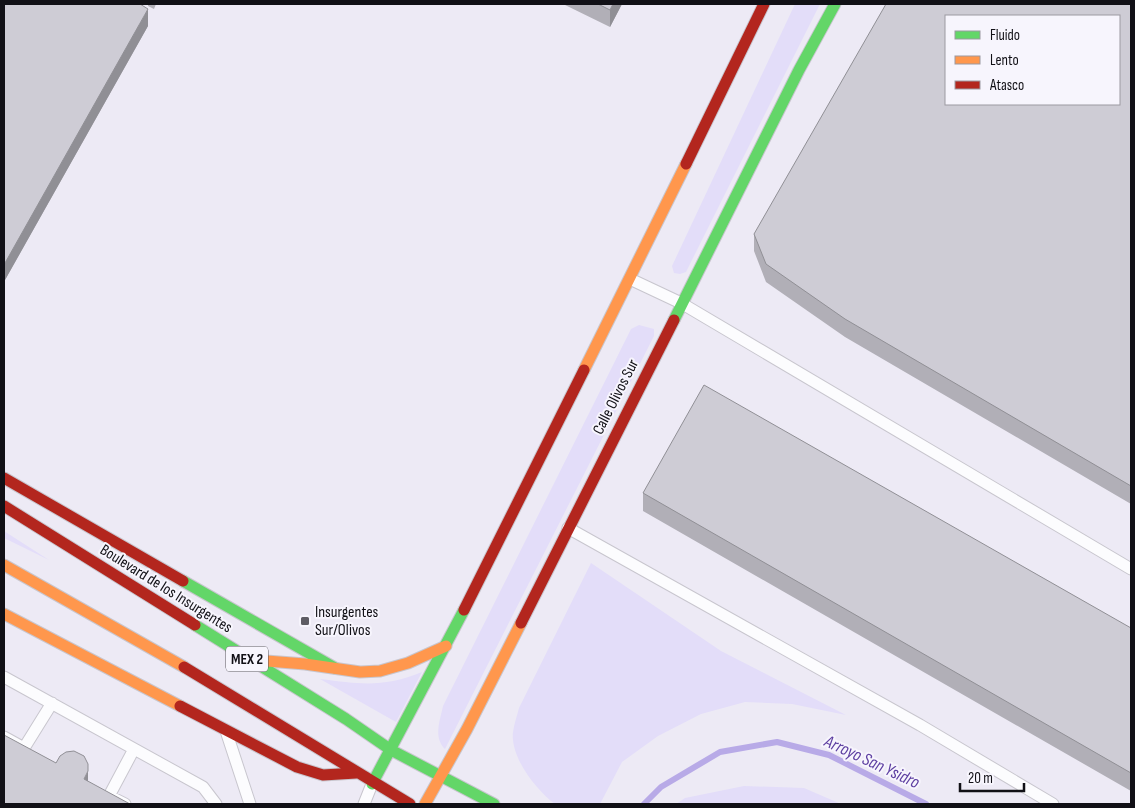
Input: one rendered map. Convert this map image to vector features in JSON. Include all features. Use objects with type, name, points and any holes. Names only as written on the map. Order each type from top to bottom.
[{"type":"main road","points":[[372,784],[446,646],[630,279],[764,4]]},
{"type":"main road","name":"Calle Olivos Sur","points":[[425,804],[467,729],[803,62],[835,4]]},
{"type":"main road","points":[[4,478],[339,670]]},
{"type":"main road","points":[[4,496],[16,514]]},
{"type":"main road","name":"Boulevard de los Insurgentes","points":[[4,506],[346,719],[391,750],[494,804]]},
{"type":"main road","name":"MEX 2","points":[[4,565],[102,618],[372,784],[410,804]]},
{"type":"main road","points":[[4,614],[297,768],[323,775],[356,773]]},
{"type":"main road","points":[[249,660],[304,664],[360,672],[380,671],[408,663],[446,646]]},
{"type":"lane","points":[[630,279],[681,303],[1131,569]]},
{"type":"lane","points":[[568,528],[920,725],[1053,804]]},
{"type":"lane","points":[[4,677],[203,786],[216,804]]},
{"type":"lane","points":[[4,737],[24,748],[52,703]]},
{"type":"lane","points":[[225,730],[250,804]]},
{"type":"lane","points":[[125,804],[109,796],[134,749]]},
{"type":"lane","points":[[364,804],[372,784]]},
{"type":"shaded area","points":[[795,4],[820,4],[686,272],[674,273],[672,266]]},
{"type":"shaded area","points":[[639,325],[654,329],[654,336],[445,749],[441,744],[438,734],[443,706],[631,329]]},
{"type":"shaded area","points":[[4,531],[49,560],[4,538]]},
{"type":"shaded area","points":[[591,563],[721,651],[846,715],[792,704],[745,702],[701,714],[658,736],[622,762],[600,804],[555,804],[533,782],[520,762],[513,742],[513,732],[519,708]]},
{"type":"shaded area","points":[[422,672],[396,722],[320,679],[383,683]]},
{"type":"shaded area","points":[[744,786],[804,788],[841,804],[676,804],[685,798]]},
{"type":"building","points":[[4,4],[140,4],[148,9],[5,263],[4,262]]},
{"type":"building","points":[[598,4],[613,4],[610,10]]},
{"type":"building","points":[[886,4],[1131,4],[1131,486],[845,319],[766,264],[754,234]]},
{"type":"building","points":[[704,385],[1131,628],[1131,773],[643,493]]},
{"type":"building","points":[[4,735],[56,763],[60,756],[66,752],[74,751],[84,756],[88,764],[88,771],[84,779],[130,804],[4,804]]},
{"type":"waterway","name":"Arroyo San Ysidro","points":[[644,804],[661,787],[720,752],[777,742],[829,755],[926,804]]},
{"type":"traffic: fast","points":[[674,320],[799,70],[835,4]]},
{"type":"traffic: fast","points":[[183,581],[335,668]]},
{"type":"traffic: fast","points":[[372,784],[464,610]]},
{"type":"traffic: fast","points":[[195,625],[346,719],[391,750],[494,804]]},
{"type":"traffic: slow","points":[[584,370],[686,164]]},
{"type":"traffic: slow","points":[[4,565],[184,667]]},
{"type":"traffic: slow","points":[[4,614],[180,706]]},
{"type":"traffic: slow","points":[[425,804],[467,729],[521,623]]},
{"type":"traffic: slow","points":[[253,660],[305,664],[360,672],[380,671],[408,663],[446,646]]},
{"type":"traffic: jam","points":[[686,164],[764,4]]},
{"type":"traffic: jam","points":[[521,623],[674,320]]},
{"type":"traffic: jam","points":[[464,610],[584,370]]},
{"type":"traffic: jam","points":[[4,478],[183,581]]},
{"type":"traffic: jam","points":[[4,506],[195,625]]},
{"type":"traffic: jam","points":[[184,667],[410,804]]},
{"type":"traffic: jam","points":[[180,706],[297,767],[323,775],[356,773]]},
{"type":"place","name":"Insurgentes Sur/Olivos","points":[[305,621]]}]
